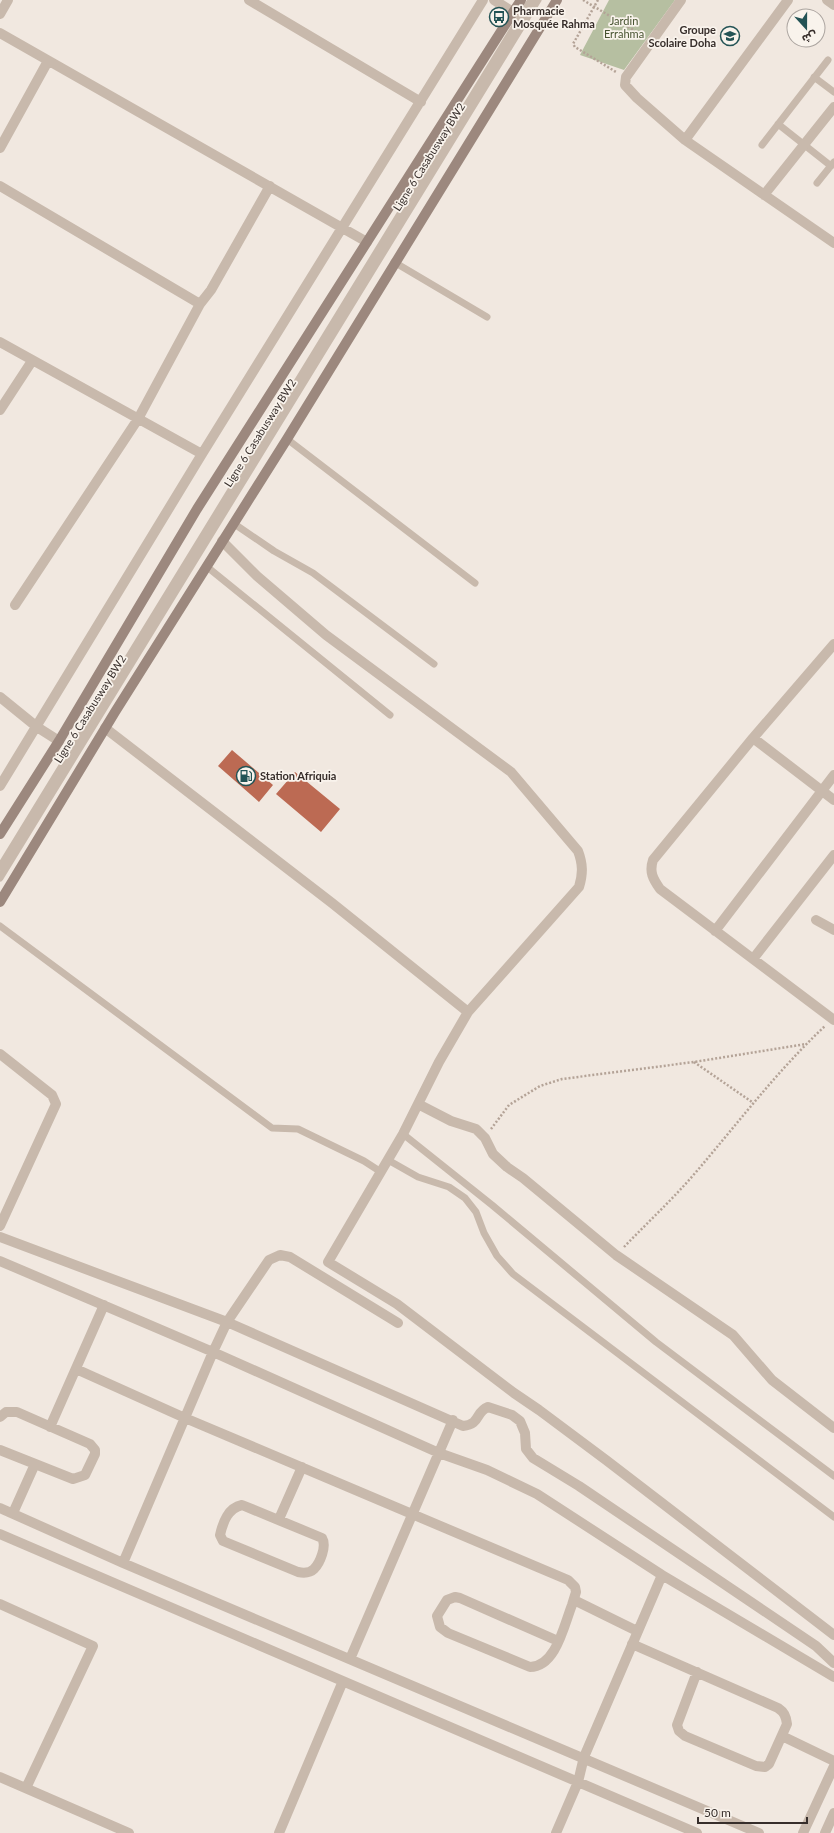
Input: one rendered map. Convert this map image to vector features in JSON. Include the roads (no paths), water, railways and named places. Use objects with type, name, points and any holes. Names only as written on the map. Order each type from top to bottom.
[{"type":"main road","points":[[0,834],[58,741],[197,509],[521,0]]},
{"type":"main road","points":[[0,902],[105,728],[287,439],[394,262],[556,0]]},
{"type":"street","points":[[0,14],[8,0]]},
{"type":"street","points":[[249,0],[421,102]]},
{"type":"street","points":[[0,786],[202,454],[483,0]]},
{"type":"street","points":[[494,0],[513,12]]},
{"type":"street","points":[[681,0],[626,77],[626,85],[630,91],[685,140],[834,243]]},
{"type":"street","points":[[685,140],[788,0]]},
{"type":"street","points":[[827,0],[834,6]]},
{"type":"street","points":[[0,33],[48,62],[367,242]]},
{"type":"street","points":[[0,148],[48,62]]},
{"type":"street","points":[[764,195],[834,107]]},
{"type":"street","points":[[0,186],[200,304]]},
{"type":"street","points":[[15,605],[138,419],[200,304],[211,290],[270,186]]},
{"type":"street","points":[[0,342],[202,454]]},
{"type":"street","points":[[0,410],[32,360]]},
{"type":"street","points":[[222,541],[257,576],[326,635],[511,772],[578,851],[582,861],[583,875],[579,887],[468,1012],[403,1134],[328,1262],[397,1304],[514,1393],[599,1455],[834,1635]]},
{"type":"street","points":[[833,1019],[660,889],[654,881],[650,868],[653,860],[753,738],[834,644]]},
{"type":"street","points":[[0,697],[37,727],[58,741]]},
{"type":"street","points":[[105,728],[332,903],[468,1012]]},
{"type":"street","points":[[753,738],[834,800]]},
{"type":"street","points":[[715,930],[834,775]]},
{"type":"street","points":[[753,959],[834,856]]},
{"type":"street","points":[[816,920],[834,930]]},
{"type":"street","points":[[0,1054],[52,1095],[56,1104],[0,1226]]},
{"type":"street","points":[[418,1104],[451,1121],[476,1129],[485,1138],[493,1154],[507,1167],[523,1178],[616,1255],[733,1335],[772,1380],[834,1428]]},
{"type":"street","points":[[0,1237],[227,1322],[453,1420],[463,1426],[471,1425],[476,1422],[483,1409],[488,1407],[516,1418],[523,1426],[526,1449],[533,1458],[579,1486],[816,1646],[834,1663]]},
{"type":"street","points":[[123,1563],[227,1322],[269,1260],[275,1257],[285,1256],[398,1323]]},
{"type":"street","points":[[0,1261],[213,1352],[439,1453],[487,1470],[536,1494],[662,1575],[834,1677]]},
{"type":"street","points":[[50,1427],[104,1305]]},
{"type":"street","points":[[76,1369],[185,1418],[568,1580],[575,1587],[574,1600],[558,1641],[548,1661],[540,1666],[530,1667],[448,1633],[440,1627],[437,1616],[447,1600],[455,1597],[460,1598],[558,1641]]},
{"type":"street","points":[[0,1417],[6,1412],[12,1411],[90,1444],[95,1450],[94,1457],[85,1475],[73,1479],[0,1450]]},
{"type":"street","points":[[350,1659],[453,1420]]},
{"type":"street","points":[[14,1513],[35,1464]]},
{"type":"street","points":[[279,1519],[302,1467]]},
{"type":"street","points":[[236,1506],[247,1506],[279,1519],[322,1538],[324,1542],[324,1549],[314,1569],[308,1572],[298,1572],[226,1543],[221,1538],[221,1531],[228,1513],[236,1506]]},
{"type":"street","points":[[0,1508],[123,1563],[759,1833]]},
{"type":"street","points":[[0,1534],[697,1833]]},
{"type":"street","points":[[556,1833],[578,1782],[584,1758],[662,1575]]},
{"type":"street","points":[[574,1600],[637,1631]]},
{"type":"street","points":[[0,1604],[92,1646],[26,1788]]},
{"type":"street","points":[[632,1644],[696,1672],[782,1710],[785,1714],[787,1724],[772,1761],[769,1764],[761,1767],[681,1734],[677,1724],[696,1672]]},
{"type":"street","points":[[279,1833],[343,1681]]},
{"type":"street","points":[[782,1736],[834,1761]]},
{"type":"street","points":[[803,1833],[834,1766]]},
{"type":"street","points":[[0,1777],[129,1833]]},
{"type":"street","points":[[825,1833],[834,1813]]},
{"type":"lane","name":"Ligne 6 Casabusway BW2","points":[[0,867],[531,0]]},
{"type":"lane","name":"Ligne 6 Casabusway BW2","points":[[0,878],[538,0]]},
{"type":"lane","points":[[762,145],[828,60]]},
{"type":"lane","points":[[814,77],[834,92]]},
{"type":"lane","points":[[778,124],[832,164],[817,184]]},
{"type":"lane","points":[[394,262],[487,317]]},
{"type":"lane","points":[[287,439],[475,583]]},
{"type":"lane","points":[[233,523],[274,551],[312,573],[434,664]]},
{"type":"lane","points":[[206,566],[390,715]]},
{"type":"lane","points":[[0,926],[272,1128],[298,1129],[364,1161],[381,1172]]},
{"type":"lane","points":[[403,1134],[492,1205],[656,1342],[834,1476]]},
{"type":"lane","points":[[388,1160],[418,1177],[448,1187],[465,1198],[476,1212],[484,1233],[496,1256],[513,1274],[834,1517]]},
{"type":"place","name":"Pharmacie Mosquée Rahma","points":[[499,17]]},
{"type":"place","name":"Groupe Scolaire Doha","points":[[730,36]]},
{"type":"place","name":"Station Afriquia","points":[[246,776]]},
{"type":"park label","name":"Jardin Errahma","points":[[624,27]]}]
